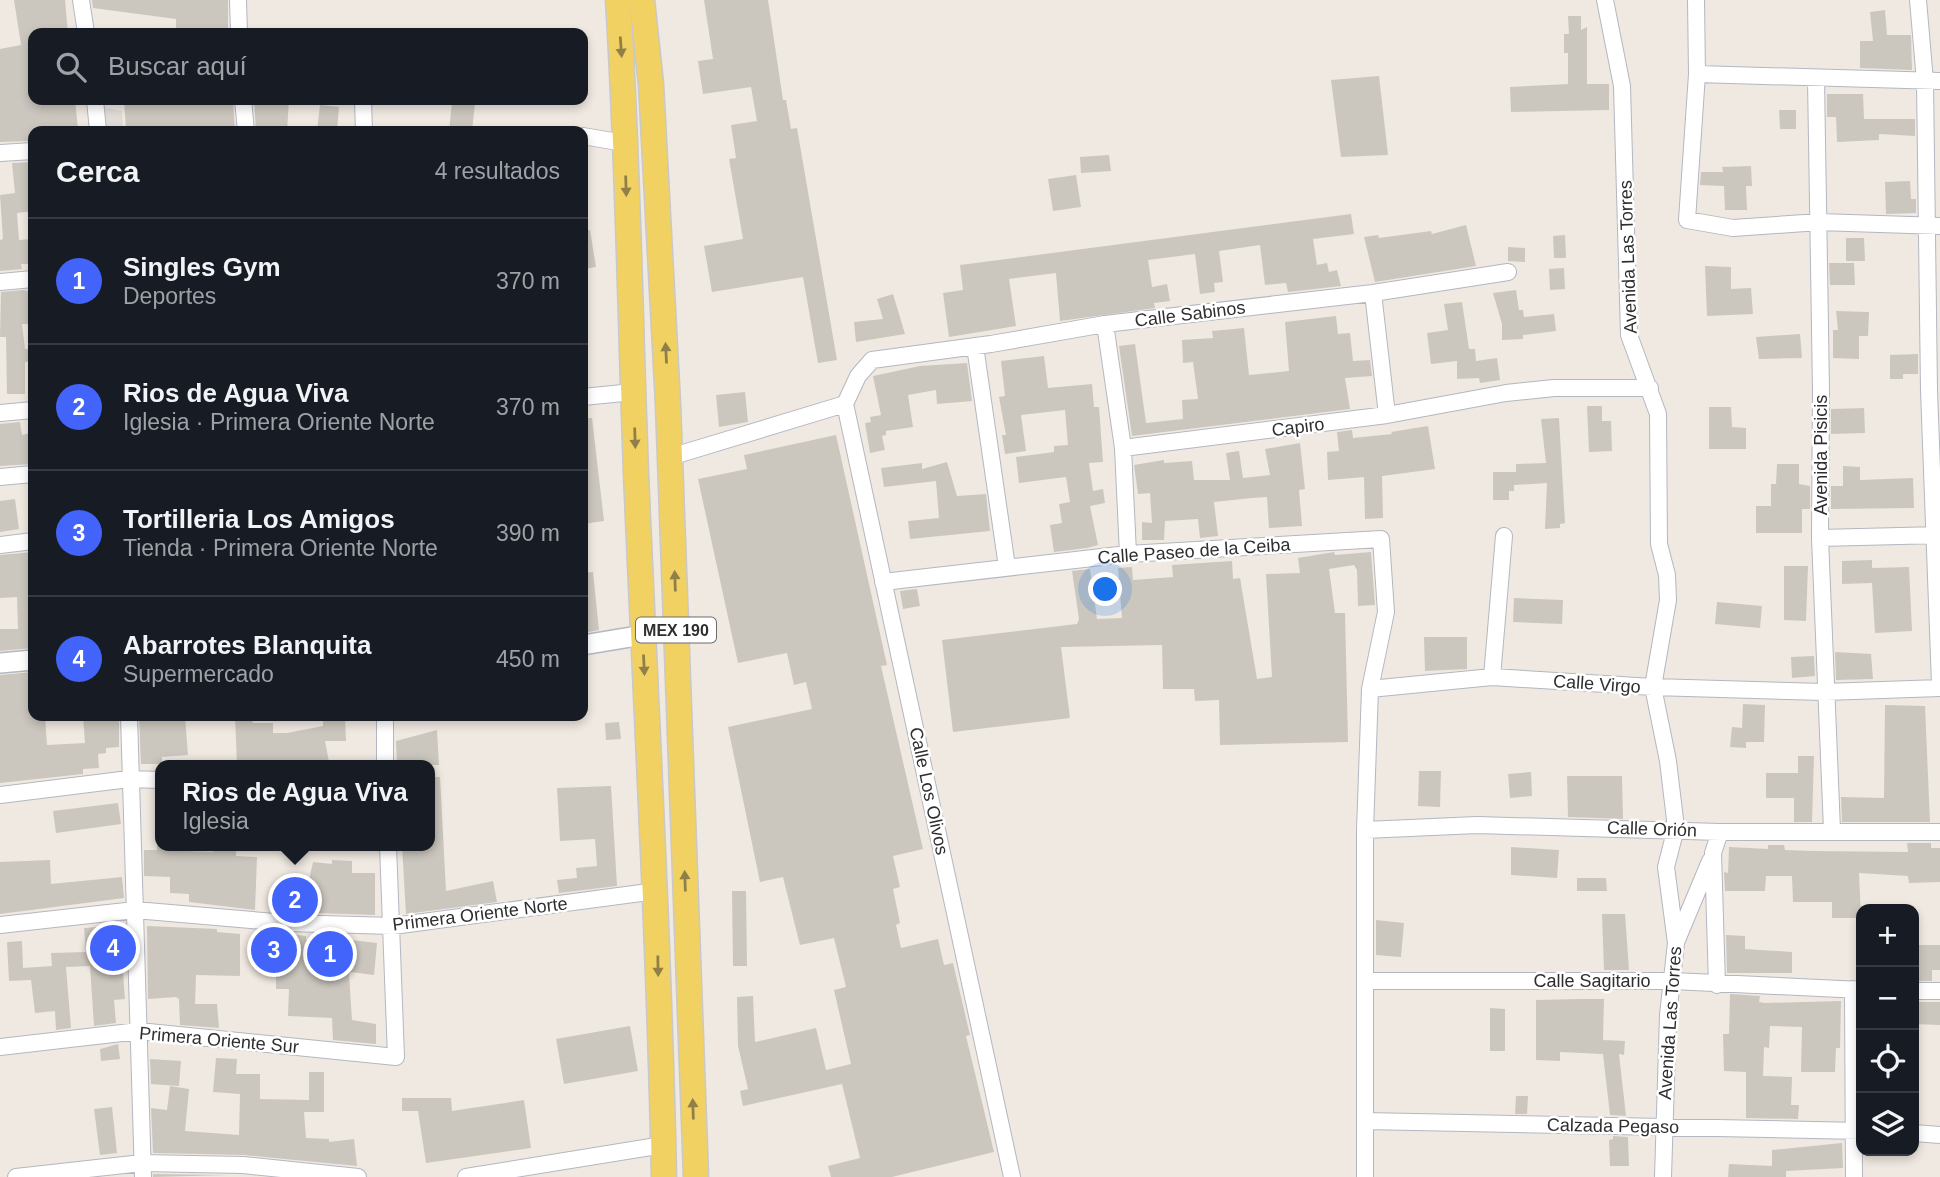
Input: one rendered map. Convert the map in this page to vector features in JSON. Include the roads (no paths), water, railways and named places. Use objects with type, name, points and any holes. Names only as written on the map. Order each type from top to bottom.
[{"type":"main road","name":"MEX 190","points":[[618,0],[656,891],[664,1177]]},
{"type":"main road","name":"MEX 190","points":[[642,0],[651,84]]},
{"type":"main road","name":"MEX 190","points":[[650,0],[651,84],[670,457],[696,1177]]},
{"type":"street","points":[[81,0],[85,28]]},
{"type":"street","points":[[237,0],[239,28]]},
{"type":"street","name":"Avenida Las Torres","points":[[1605,0],[1622,86],[1629,335],[1658,414],[1659,544],[1667,575],[1668,600],[1653,687],[1668,761],[1676,828],[1667,867],[1676,943],[1668,1015],[1663,1177]]},
{"type":"street","points":[[1696,0],[1697,74],[1686,220],[1733,228],[1819,222],[1934,225]]},
{"type":"street","points":[[1918,0],[1933,81],[1940,686]]},
{"type":"street","points":[[1697,74],[1933,81]]},
{"type":"street","name":"Avenida Pisicis","points":[[1815,79],[1819,222],[1820,538],[1832,830]]},
{"type":"street","points":[[95,105],[98,126]]},
{"type":"street","points":[[243,105],[246,126]]},
{"type":"street","points":[[363,105],[363,126]]},
{"type":"street","points":[[588,136],[624,143]]},
{"type":"street","points":[[0,153],[28,151]]},
{"type":"street","name":"Calle Sabinos","points":[[845,404],[858,376],[872,360],[1105,324],[1373,293],[1508,272]]},
{"type":"street","points":[[0,282],[28,279]]},
{"type":"street","points":[[1373,293],[1387,415]]},
{"type":"street","points":[[1105,324],[1123,448],[1128,554]]},
{"type":"street","points":[[975,346],[1007,568]]},
{"type":"street","name":"Capiro","points":[[1123,448],[1387,415],[1472,397],[1554,388],[1650,388]]},
{"type":"street","points":[[588,396],[633,392]]},
{"type":"street","points":[[670,457],[845,404]]},
{"type":"street","name":"Calle Los Olivos","points":[[845,404],[1012,1177]]},
{"type":"street","points":[[0,413],[28,410]]},
{"type":"street","points":[[0,477],[28,474]]},
{"type":"street","points":[[1820,538],[1939,535]]},
{"type":"street","points":[[1492,677],[1504,536]]},
{"type":"street","name":"Calle Paseo de la Ceiba","points":[[883,582],[1128,554],[1381,538],[1386,612],[1370,689]]},
{"type":"street","points":[[0,545],[28,542]]},
{"type":"street","points":[[588,644],[643,635]]},
{"type":"street","points":[[0,663],[28,660]]},
{"type":"street","name":"Calle Virgo","points":[[1370,689],[1492,677],[1653,687],[1825,692],[1940,686]]},
{"type":"street","points":[[1366,1177],[1365,831],[1370,689]]},
{"type":"street","points":[[129,721],[143,1170]]},
{"type":"street","points":[[385,721],[385,760]]},
{"type":"street","points":[[0,795],[129,779],[155,780]]},
{"type":"street","name":"Calle Orión","points":[[1365,831],[1477,825],[1676,828],[1720,832],[1940,832]]},
{"type":"street","points":[[1676,943],[1720,832]]},
{"type":"street","points":[[388,851],[393,926]]},
{"type":"street","points":[[1713,853],[1717,985]]},
{"type":"street","name":"Primera Oriente Norte","points":[[0,925],[135,910],[287,923],[393,926],[656,891]]},
{"type":"street","name":"Primera Oriente Sur","points":[[0,1047],[139,1031],[396,1057],[393,926]]},
{"type":"street","name":"Calle Sagitario","points":[[1365,981],[1673,981],[1856,989]]},
{"type":"street","points":[[1919,991],[1940,991]]},
{"type":"street","points":[[1857,1030],[1857,1093]]},
{"type":"street","name":"Calzada Pegaso","points":[[1365,1121],[1856,1131]]},
{"type":"street","points":[[1919,1133],[1940,1135]]},
{"type":"street","points":[[466,1177],[663,1145]]},
{"type":"street","points":[[1854,1177],[1856,1146]]},
{"type":"street","points":[[16,1177],[243,1165],[358,1177]]},
{"type":"place","name":"Rios de Agua Viva","points":[[295,900]]},
{"type":"place","name":"Abarrotes Blanquita","points":[[113,948]]},
{"type":"place","name":"Tortilleria Los Amigos","points":[[274,950]]},
{"type":"place","name":"Singles Gym","points":[[330,954]]}]
